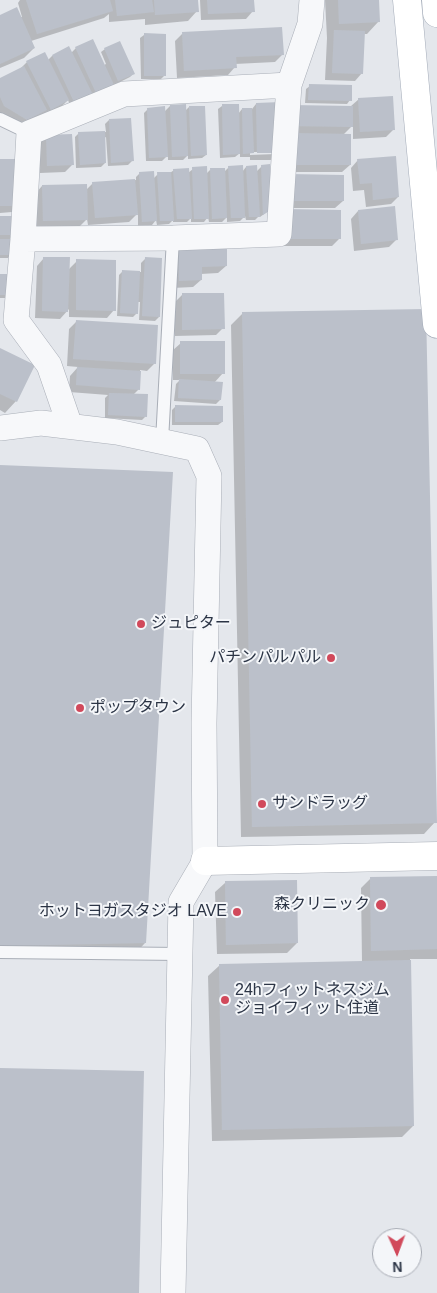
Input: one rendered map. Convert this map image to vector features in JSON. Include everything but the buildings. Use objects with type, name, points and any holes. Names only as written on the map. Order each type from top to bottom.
[{"type":"main road","points":[[407,0],[437,324]]},
{"type":"main road","points":[[436,0],[437,13]]},
{"type":"main road","points":[[205,861],[437,856]]},
{"type":"street","points":[[23,239],[173,238],[279,234],[289,84],[310,24],[312,0]]},
{"type":"street","points":[[70,426],[49,365],[16,320],[29,133],[124,94],[289,84]]},
{"type":"street","points":[[0,428],[41,423],[70,426],[117,432],[197,449],[208,476],[204,723],[205,861],[181,902],[173,1293]]},
{"type":"lane","points":[[0,119],[29,133]]},
{"type":"lane","points":[[162,441],[173,238]]},
{"type":"lane","points":[[0,952],[180,954]]},
{"type":"place","name":"ジュピター","points":[[141,624]]},
{"type":"place","name":"パチンパルパル","points":[[331,658]]},
{"type":"place","name":"ポップタウン","points":[[80,708]]},
{"type":"place","name":"サンドラッグ","points":[[262,804]]},
{"type":"place","name":"森クリニック","points":[[381,905]]},
{"type":"place","name":"ホットヨガスタジオ LAVE","points":[[237,912]]},
{"type":"place","name":"24hフィットネスジム ジョイフィット住道","points":[[225,1000]]}]
